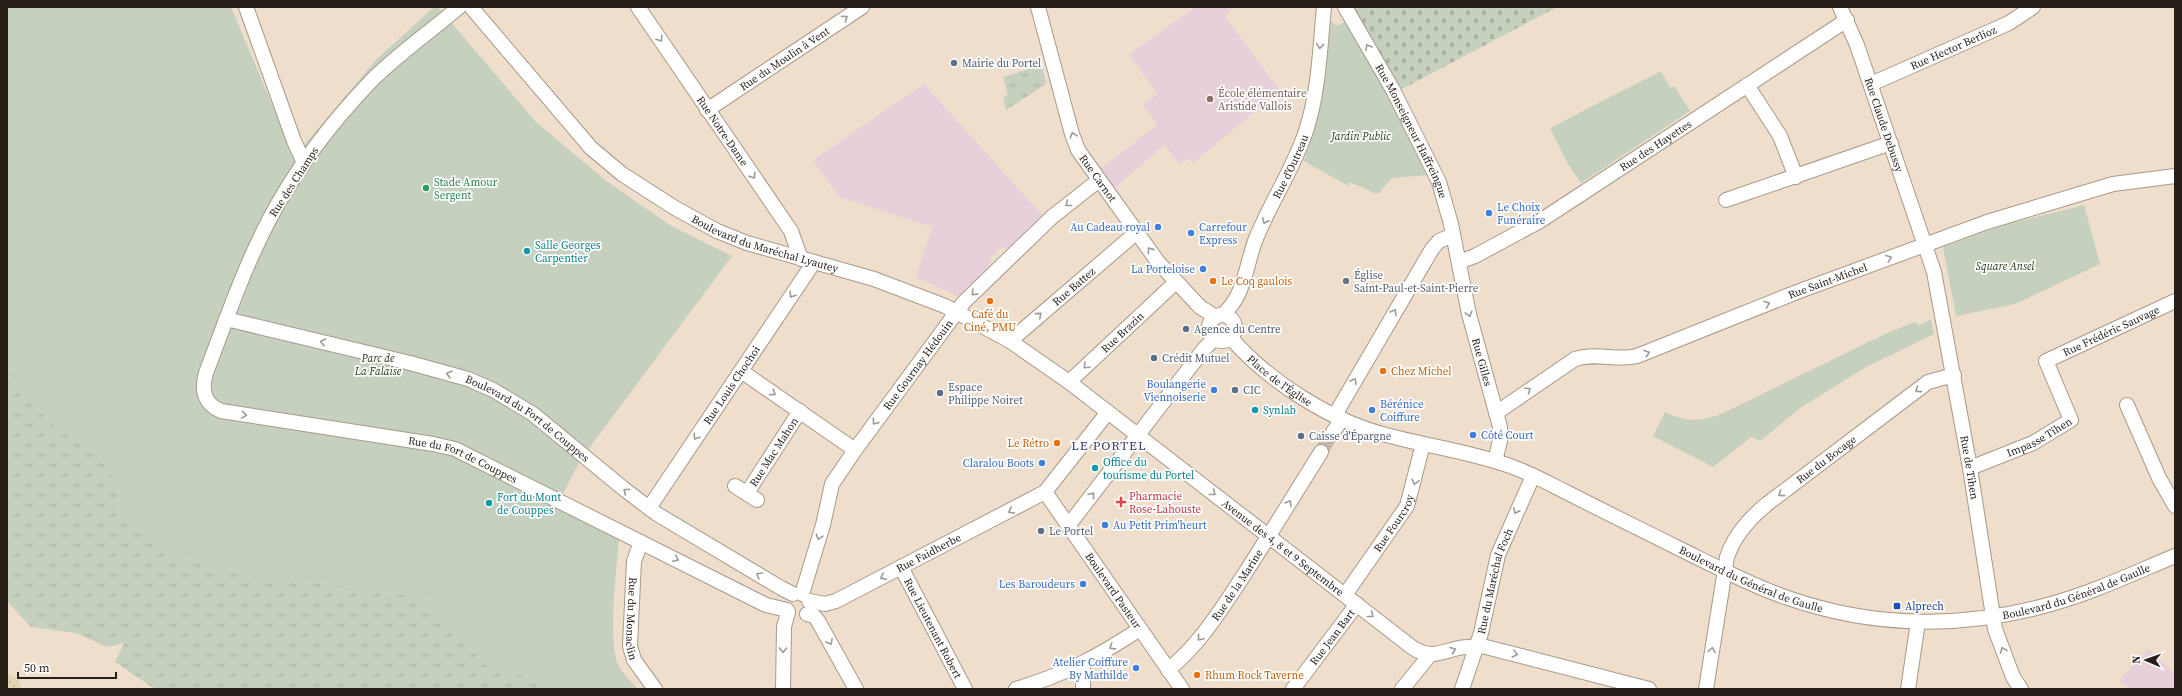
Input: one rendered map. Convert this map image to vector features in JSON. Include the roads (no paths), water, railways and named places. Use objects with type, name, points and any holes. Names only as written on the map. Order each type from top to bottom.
[{"type":"street","points":[[246,7],[294,141],[304,163]]},
{"type":"street","name":"Rue des Champs","points":[[208,403],[204,394],[204,379],[226,319],[267,223],[304,163],[338,119],[370,83],[459,7]]},
{"type":"street","name":"Boulevard du Maréchal Lyautey","points":[[471,7],[581,136],[622,174],[717,231],[747,243],[905,289],[957,312],[1010,341],[1069,382],[1108,412]]},
{"type":"street","name":"Rue Notre-Dame","points":[[638,7],[790,231],[807,260]]},
{"type":"street","name":"Rue du Moulin à Vent","points":[[707,110],[862,7]]},
{"type":"street","name":"Rue Carnot","points":[[1038,7],[1074,140],[1081,155],[1158,262],[1200,307],[1219,316]]},
{"type":"street","name":"Rue d'Outreau","points":[[1219,316],[1230,308],[1238,297],[1256,240],[1294,161],[1306,131],[1316,84],[1324,7]]},
{"type":"street","name":"Rue Monseigneur Haffreingue","points":[[1345,7],[1393,90],[1433,169],[1447,205],[1459,262]]},
{"type":"street","name":"Rue Claude Debussy","points":[[1840,7],[1847,20],[1871,84],[1926,244]]},
{"type":"street","name":"Rue Hector Berlioz","points":[[1871,84],[2009,23],[2032,7]]},
{"type":"street","name":"Rue des Hayettes","points":[[1459,262],[1475,256],[1540,221],[1847,20]]},
{"type":"street","points":[[1746,85],[1780,136],[1796,176]]},
{"type":"street","points":[[1726,200],[1891,143]]},
{"type":"street","name":"Rue Saint-Michel","points":[[1496,413],[1576,359],[1589,356],[1626,358],[1644,354],[1797,292],[1992,220],[2102,187],[2128,181],[2175,176]]},
{"type":"street","name":"Rue Gournay Hédouin","points":[[783,689],[784,627],[787,611],[786,602],[803,601],[832,484],[918,362],[964,302],[1052,217],[1099,180]]},
{"type":"street","name":"Rue Battez","points":[[1010,341],[1137,232]]},
{"type":"street","points":[[1331,435],[1338,417],[1374,346],[1432,249],[1439,241],[1453,235]]},
{"type":"street","name":"Rue de Tihen","points":[[1926,244],[1937,282],[1954,375],[1997,634],[2017,687]]},
{"type":"street","name":"Rue Louis Chochoi","points":[[649,508],[740,371],[807,260]]},
{"type":"street","name":"Rue Gilles","points":[[1459,262],[1468,314],[1496,413],[1500,436],[1494,461]]},
{"type":"street","name":"Rue Brazin","points":[[1069,382],[1176,282]]},
{"type":"street","name":"Rue Frédéric Sauvage","points":[[2046,361],[2175,301]]},
{"type":"street","points":[[1219,316],[1229,318],[1234,323],[1235,331],[1231,338],[1223,342],[1214,339],[1209,328],[1211,321],[1219,316]]},
{"type":"street","name":"Boulevard du Fort de Couppes","points":[[226,319],[410,363],[483,386],[532,414],[649,508],[693,536],[803,601],[817,619],[856,689]]},
{"type":"street","name":"Place de l'Église","points":[[1231,338],[1263,369],[1338,417]]},
{"type":"street","points":[[1068,526],[1214,339]]},
{"type":"street","name":"Impasse Tihen","points":[[1970,468],[2033,443],[2071,420],[2046,361]]},
{"type":"street","points":[[740,371],[855,450]]},
{"type":"street","name":"Rue du Bocage","points":[[1706,689],[1724,570],[1733,544],[1749,521],[1761,510],[1928,382],[1954,375]]},
{"type":"street","name":"Rue du Fort de Couppes","points":[[208,403],[221,411],[426,442],[455,449],[766,605],[787,611]]},
{"type":"street","points":[[2126,405],[2162,484],[2175,506]]},
{"type":"street","name":"Rue Mac Mahon","points":[[747,493],[800,411]]},
{"type":"street","points":[[1045,492],[1108,412]]},
{"type":"street","name":"Avenue des 4, 8 et 9 Septembre","points":[[1108,412],[1413,648],[1420,653],[1430,655]]},
{"type":"street","name":"Boulevard du Général de Gaulle","points":[[1338,417],[1374,432],[1494,461],[1533,476],[1768,591],[1816,607],[1879,619],[1918,622],[1957,622],[2029,610],[2073,597],[2175,556]]},
{"type":"street","name":"Rue Fourcroy","points":[[1345,595],[1408,506],[1423,444]]},
{"type":"street","name":"Rue de la Marine","points":[[1168,670],[1207,630],[1269,537],[1321,452]]},
{"type":"street","name":"Rue du Maréchal Foch","points":[[1462,689],[1477,646],[1498,555],[1533,476]]},
{"type":"street","name":"Boulevard Pasteur","points":[[1045,492],[1182,689]]},
{"type":"street","name":"Rue Faidherbe","points":[[787,611],[796,617],[803,601],[818,604],[831,603],[1045,492]]},
{"type":"street","name":"Rue du Monaclin","points":[[641,542],[634,564],[630,646],[634,660],[654,689]]},
{"type":"street","name":"Rue Lieutenant Robert","points":[[901,567],[965,689]]},
{"type":"street","name":"Rue Jean Bart","points":[[1293,689],[1357,604]]},
{"type":"street","points":[[1908,689],[1918,622]]},
{"type":"street","points":[[1016,689],[1058,675],[1083,664],[1140,629]]},
{"type":"street","points":[[1402,689],[1430,655],[1439,655],[1462,646],[1477,646],[1620,685],[1648,689]]},
{"type":"street","points":[[1083,664],[1083,689]]},
{"type":"tunnel","points":[[1321,452],[1331,435]]},
{"type":"place","name":"Mairie du Portel","points":[[954,63]]},
{"type":"place","name":"École élémentaire Aristide Vallois","points":[[1210,99]]},
{"type":"place","name":"Stade Amour Sergent","points":[[426,188]]},
{"type":"place","name":"Le Choix Funéraire","points":[[1489,213]]},
{"type":"place","name":"Au Cadeau royal","points":[[1158,227]]},
{"type":"place","name":"Carrefour Express","points":[[1191,233]]},
{"type":"place","name":"Salle Georges Carpentier","points":[[527,251]]},
{"type":"place","name":"La Porteloise","points":[[1203,269]]},
{"type":"place","name":"Le Coq gaulois","points":[[1213,281]]},
{"type":"place","name":"Église Saint-Paul-et-Saint-Pierre","points":[[1346,281]]},
{"type":"place","name":"Café du Ciné, PMU","points":[[990,301]]},
{"type":"place","name":"Agence du Centre","points":[[1186,329]]},
{"type":"place","name":"Crédit Mutuel","points":[[1154,358]]},
{"type":"place","name":"Chez Michel","points":[[1383,371]]},
{"type":"place","name":"Boulangerie Viennoiserie","points":[[1214,390]]},
{"type":"place","name":"CIC","points":[[1235,390]]},
{"type":"place","name":"Espace Philippe Noiret","points":[[940,393]]},
{"type":"place","name":"Synlab","points":[[1255,410]]},
{"type":"place","name":"Bérénice Coiffure","points":[[1372,410]]},
{"type":"place","name":"Côté Court","points":[[1473,435]]},
{"type":"place","name":"Caisse d'Épargne","points":[[1301,436]]},
{"type":"place","name":"Le Rétro","points":[[1057,443]]},
{"type":"place","name":"Claralou Boots","points":[[1042,463]]},
{"type":"place","name":"Office du tourisme du Portel","points":[[1095,468]]},
{"type":"place","name":"Pharmacie Rose-Lahouste","points":[[1121,502]]},
{"type":"place","name":"Fort du Mont de Couppes","points":[[489,503]]},
{"type":"place","name":"Au Petit Prim'heurt","points":[[1105,525]]},
{"type":"place","name":"Le Portel","points":[[1041,531]]},
{"type":"place","name":"Les Baroudeurs","points":[[1083,584]]},
{"type":"place","name":"Alprech","points":[[1897,606]]},
{"type":"place","name":"Atelier Coiffure By Mathilde","points":[[1136,668]]},
{"type":"place","name":"Rhum Rock Taverne","points":[[1197,675]]},
{"type":"district","name":"LE PORTEL","points":[[1109,445]]},
{"type":"park label","name":"Jardin Public","points":[[1361,136]]},
{"type":"park label","name":"Square Ansel","points":[[2005,266]]},
{"type":"park label","name":"Parc de La Falaise","points":[[378,364]]}]
